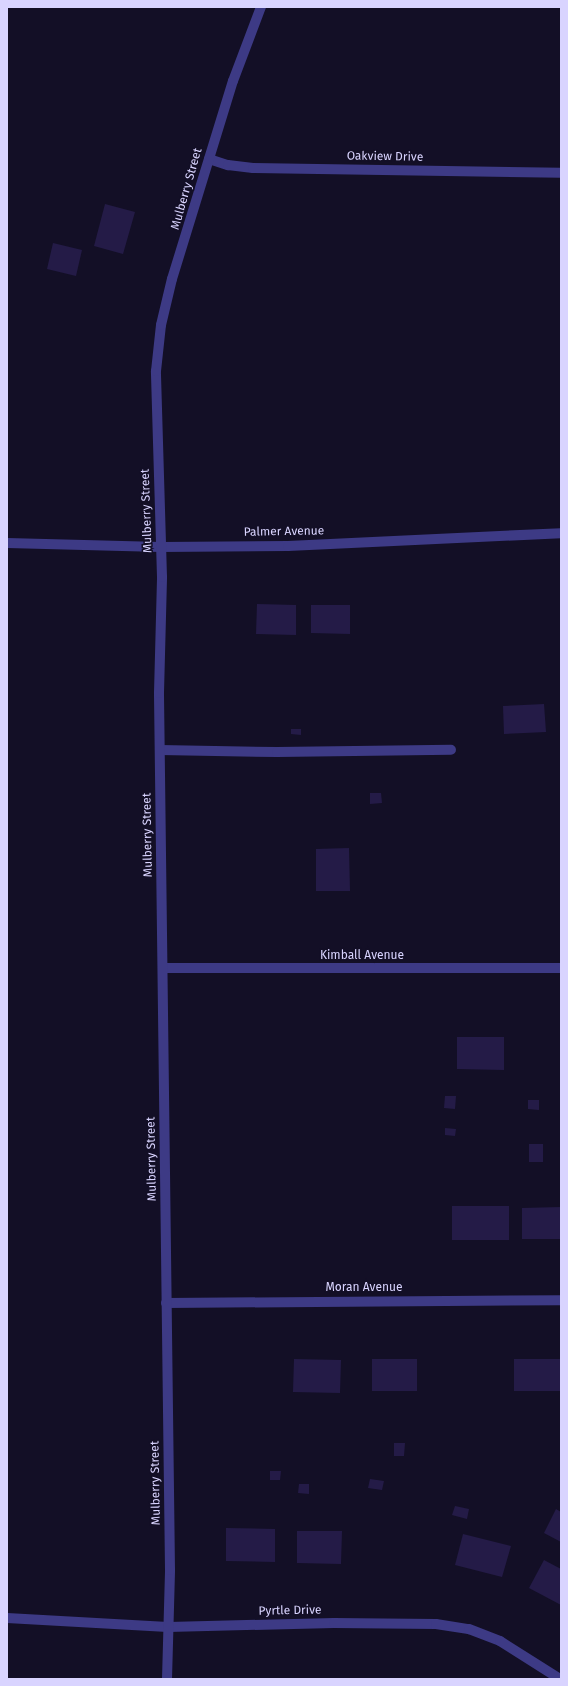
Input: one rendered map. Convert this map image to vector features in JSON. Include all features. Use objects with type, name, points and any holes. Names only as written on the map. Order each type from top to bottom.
[{"type":"street","name":"Mulberry Street","points":[[167,1679],[166,1303],[160,750],[161,547],[156,371],[161,325],[172,279],[233,80],[262,7]]},
{"type":"street","name":"Oakview Drive","points":[[209,159],[228,166],[253,168],[561,173]]},
{"type":"street","name":"Palmer Avenue","points":[[7,543],[161,547],[288,546],[561,533]]},
{"type":"street","points":[[160,750],[277,752],[451,750]]},
{"type":"street","name":"Kimball Avenue","points":[[163,968],[561,968]]},
{"type":"street","name":"Moran Avenue","points":[[166,1303],[561,1300]]},
{"type":"street","name":"Pyrtle Drive","points":[[7,1618],[168,1627],[334,1623],[436,1624],[469,1629],[500,1641],[560,1679]]},
{"type":"building","points":[[105,204],[135,212],[123,254],[94,246]]},
{"type":"building","points":[[53,243],[82,250],[76,276],[47,269]]},
{"type":"building","points":[[257,604],[296,605],[296,635],[256,634]]},
{"type":"building","points":[[311,605],[350,605],[350,634],[311,633]]},
{"type":"building","points":[[544,704],[546,732],[504,734],[503,706]]},
{"type":"building","points":[[291,729],[301,729],[301,735],[291,734]]},
{"type":"building","points":[[370,793],[381,793],[382,803],[370,804]]},
{"type":"building","points":[[349,848],[350,891],[316,891],[316,849]]},
{"type":"building","points":[[457,1037],[504,1037],[504,1070],[457,1069]]},
{"type":"building","points":[[445,1096],[456,1096],[455,1109],[444,1108]]},
{"type":"building","points":[[528,1100],[539,1100],[539,1110],[528,1109]]},
{"type":"building","points":[[445,1128],[456,1129],[455,1136],[445,1135]]},
{"type":"building","points":[[529,1144],[543,1144],[543,1162],[529,1162]]},
{"type":"building","points":[[452,1206],[509,1206],[509,1240],[452,1240]]},
{"type":"building","points":[[561,1207],[561,1239],[522,1239],[522,1208]]},
{"type":"building","points":[[294,1359],[341,1360],[340,1393],[293,1392]]},
{"type":"building","points":[[372,1359],[417,1359],[417,1391],[372,1391]]},
{"type":"building","points":[[514,1359],[561,1359],[561,1391],[514,1391]]},
{"type":"building","points":[[394,1443],[405,1443],[404,1456],[394,1456]]},
{"type":"building","points":[[270,1471],[281,1471],[280,1480],[270,1480]]},
{"type":"building","points":[[370,1479],[384,1481],[382,1490],[368,1488]]},
{"type":"building","points":[[299,1484],[309,1484],[309,1494],[298,1493]]},
{"type":"building","points":[[455,1506],[469,1509],[467,1519],[452,1515]]},
{"type":"building","points":[[556,1509],[561,1512],[561,1542],[544,1533]]},
{"type":"building","points":[[226,1528],[275,1529],[275,1562],[226,1561]]},
{"type":"building","points":[[297,1531],[342,1531],[341,1564],[297,1563]]},
{"type":"building","points":[[463,1534],[511,1546],[502,1577],[455,1565]]},
{"type":"building","points":[[544,1560],[561,1569],[561,1605],[529,1588]]}]
